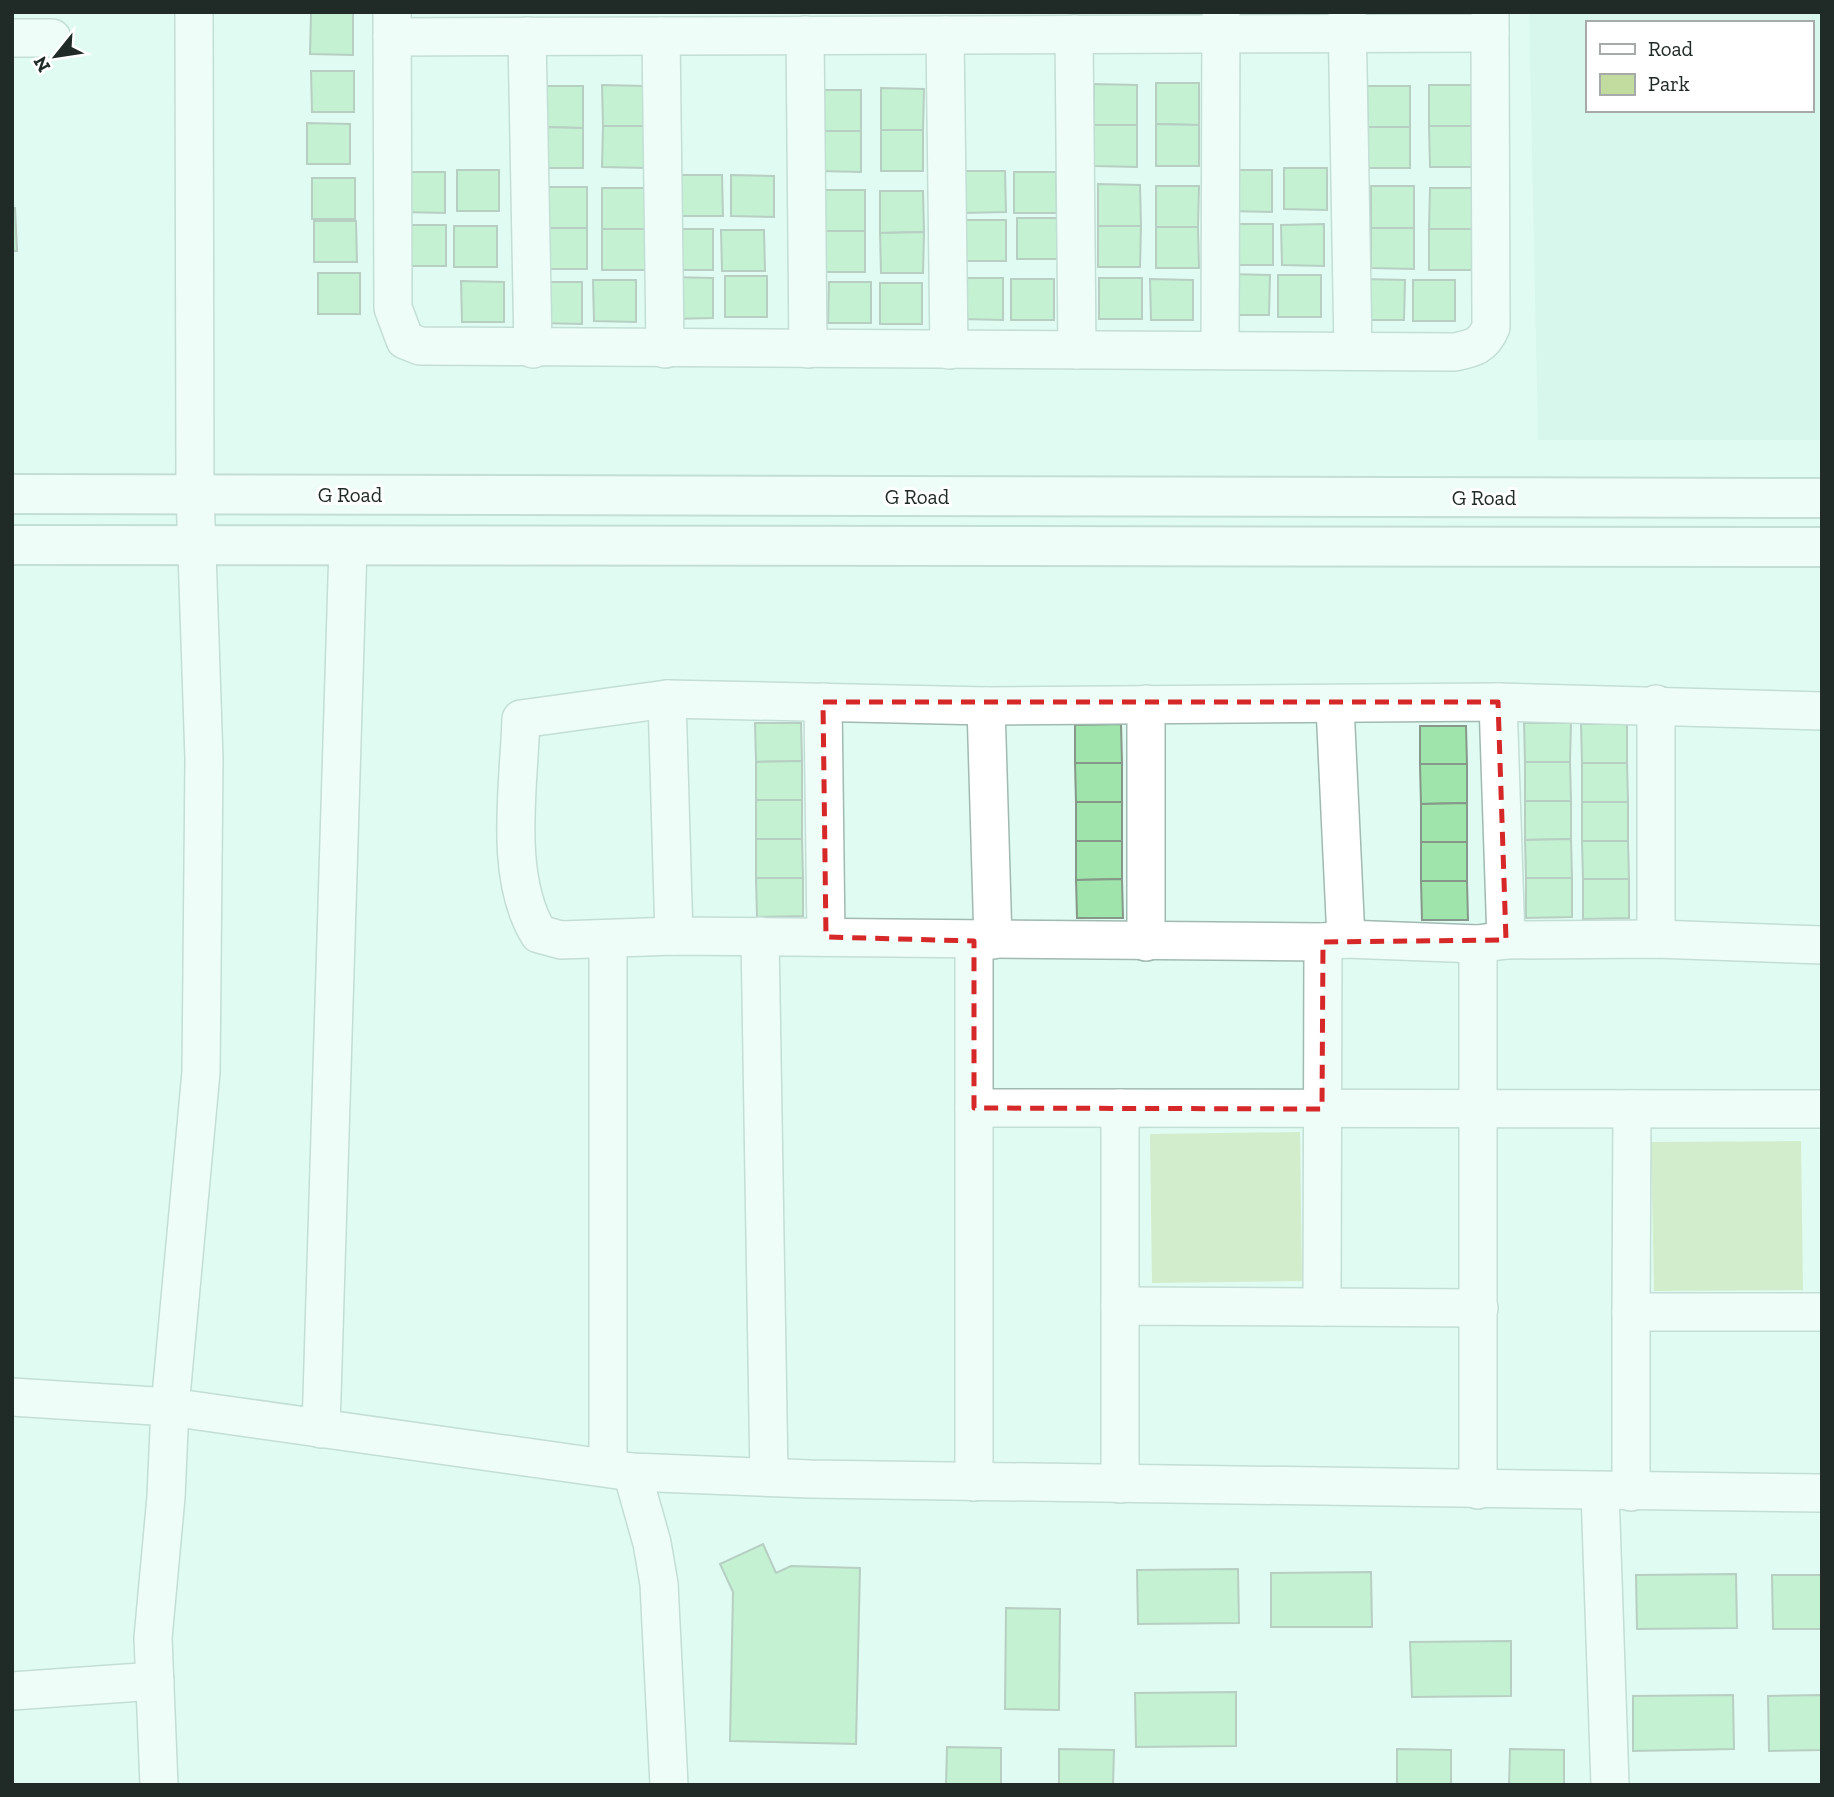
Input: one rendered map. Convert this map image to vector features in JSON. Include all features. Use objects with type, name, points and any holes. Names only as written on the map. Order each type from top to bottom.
[{"type":"street","points":[[159,1785],[153,1638],[166,1497],[170,1406],[201,1072],[204,759],[195,494],[194,12]]},
{"type":"street","points":[[1018,23],[1074,34],[1222,24],[1490,23],[1490,327],[1486,339],[1475,348],[1455,352],[533,349],[420,346],[405,340],[393,308],[392,24],[527,36],[661,36],[737,24],[805,35],[871,24],[945,35],[1018,23]]},
{"type":"street","points":[[1347,23],[1353,351]]},
{"type":"street","points":[[1220,351],[1222,24]]},
{"type":"street","points":[[1074,34],[1077,350]]},
{"type":"street","points":[[805,35],[808,349]]},
{"type":"street","points":[[945,35],[949,350]]},
{"type":"street","points":[[527,36],[533,349]]},
{"type":"street","points":[[661,36],[665,349]]},
{"type":"street","points":[[12,38],[52,38]]},
{"type":"street","name":"G Road","points":[[12,494],[1822,498]]},
{"type":"street","points":[[12,545],[1822,547]]},
{"type":"street","points":[[321,1429],[348,546]]},
{"type":"street","points":[[667,699],[674,936]]},
{"type":"street","points":[[1822,711],[1656,704],[1499,702],[1335,706],[986,706],[667,699],[520,719],[517,860],[522,895],[529,918],[539,934],[561,940],[674,936],[1146,942],[1656,939],[1822,945]]},
{"type":"street","points":[[823,702],[826,937]]},
{"type":"street","points":[[1479,1490],[1479,1108],[1492,942],[1499,702]]},
{"type":"street","points":[[1146,704],[1146,942]]},
{"type":"street","points":[[1656,704],[1656,939]]},
{"type":"street","points":[[974,1482],[974,1108],[984,941],[986,706]]},
{"type":"street","points":[[1322,1307],[1322,1109],[1334,941],[1335,706]]},
{"type":"street","points":[[760,936],[769,1477]]},
{"type":"street","points":[[608,939],[620,1470],[652,1543],[659,1584],[669,1785]]},
{"type":"street","points":[[974,1108],[1822,1110]]},
{"type":"street","points":[[1120,1108],[1120,1484]]},
{"type":"street","points":[[1610,1785],[1599,1550],[1615,1492],[1631,1312],[1632,1109]]},
{"type":"street","points":[[1120,1306],[1479,1308]]},
{"type":"street","points":[[1631,1312],[1822,1312]]},
{"type":"street","points":[[12,1397],[170,1406],[620,1470],[974,1482],[1822,1493]]},
{"type":"street","points":[[12,1691],[155,1681]]},
{"type":"highlighted area","points":[[823,702],[1498,702],[1506,940],[1323,942],[1322,1109],[974,1108],[974,941],[826,937]]},
{"type":"shaded area","points":[[1529,12],[1822,12],[1822,440],[1538,440]]},
{"type":"green space","points":[[1300,1132],[1302,1281],[1152,1283],[1150,1134]]},
{"type":"green space","points":[[1801,1141],[1803,1290],[1654,1291],[1651,1142]]},
{"type":"building","points":[[311,13],[353,13],[353,55],[310,54]]},
{"type":"building","points":[[311,71],[354,71],[354,112],[312,112]]},
{"type":"building","points":[[1156,83],[1199,83],[1199,125],[1156,124]]},
{"type":"building","points":[[1094,84],[1137,85],[1137,125],[1094,125]]},
{"type":"building","points":[[602,85],[645,86],[645,126],[603,126]]},
{"type":"building","points":[[1429,85],[1472,85],[1472,126],[1429,126]]},
{"type":"building","points":[[540,86],[583,86],[583,128],[540,127]]},
{"type":"building","points":[[1367,86],[1410,86],[1410,127],[1368,127]]},
{"type":"building","points":[[881,88],[924,89],[923,130],[881,130]]},
{"type":"building","points":[[819,90],[861,90],[861,131],[819,131]]},
{"type":"building","points":[[307,123],[350,124],[350,164],[307,164]]},
{"type":"building","points":[[1156,124],[1199,125],[1199,166],[1156,166]]},
{"type":"building","points":[[1094,125],[1137,125],[1137,167],[1094,166]]},
{"type":"building","points":[[603,126],[645,126],[645,168],[602,167]]},
{"type":"building","points":[[1429,126],[1472,126],[1472,167],[1430,167]]},
{"type":"building","points":[[540,127],[583,128],[583,168],[540,168]]},
{"type":"building","points":[[1368,127],[1410,127],[1410,168],[1367,168]]},
{"type":"building","points":[[881,130],[923,130],[923,171],[881,171]]},
{"type":"building","points":[[819,131],[861,131],[861,172],[819,171]]},
{"type":"building","points":[[1284,168],[1327,168],[1327,210],[1284,209]]},
{"type":"building","points":[[457,170],[499,170],[499,211],[457,211]]},
{"type":"building","points":[[1230,170],[1272,170],[1272,212],[1229,211]]},
{"type":"building","points":[[963,171],[1005,171],[1006,212],[963,213]]},
{"type":"building","points":[[402,172],[445,172],[445,213],[403,212]]},
{"type":"building","points":[[1014,172],[1056,172],[1057,213],[1014,213]]},
{"type":"building","points":[[679,175],[722,175],[723,216],[680,216]]},
{"type":"building","points":[[731,175],[774,176],[774,217],[731,216]]},
{"type":"building","points":[[312,178],[355,178],[355,219],[312,219]]},
{"type":"building","points":[[1098,184],[1140,185],[1141,226],[1098,226]]},
{"type":"building","points":[[1156,186],[1199,186],[1198,227],[1156,227]]},
{"type":"building","points":[[1371,186],[1414,186],[1414,228],[1371,228]]},
{"type":"building","points":[[544,187],[587,187],[587,228],[544,228]]},
{"type":"building","points":[[602,188],[645,188],[645,229],[602,229]]},
{"type":"building","points":[[1430,188],[1472,188],[1472,229],[1429,229]]},
{"type":"building","points":[[823,190],[865,190],[865,231],[822,231]]},
{"type":"building","points":[[880,191],[923,191],[924,232],[880,233]]},
{"type":"building","points":[[12,208],[15,208],[17,251],[12,251]]},
{"type":"building","points":[[1017,218],[1060,218],[1060,259],[1017,259]]},
{"type":"building","points":[[962,220],[1006,220],[1006,261],[963,261]]},
{"type":"building","points":[[314,221],[356,221],[357,262],[314,262]]},
{"type":"building","points":[[1230,224],[1273,224],[1273,265],[1231,265]]},
{"type":"building","points":[[1324,224],[1324,266],[1282,265],[1281,225]]},
{"type":"building","points":[[403,225],[446,225],[446,266],[403,266]]},
{"type":"building","points":[[454,226],[497,226],[497,267],[454,267]]},
{"type":"building","points":[[1098,226],[1141,226],[1140,267],[1098,267]]},
{"type":"building","points":[[1156,227],[1198,227],[1199,268],[1156,268]]},
{"type":"building","points":[[544,228],[587,228],[587,269],[544,269]]},
{"type":"building","points":[[1371,228],[1414,228],[1414,269],[1371,268]]},
{"type":"building","points":[[602,229],[645,229],[645,270],[602,270]]},
{"type":"building","points":[[670,229],[713,229],[713,270],[670,270]]},
{"type":"building","points":[[1429,229],[1472,229],[1472,270],[1429,270]]},
{"type":"building","points":[[721,230],[764,230],[765,271],[722,271]]},
{"type":"building","points":[[822,231],[865,231],[865,272],[822,272]]},
{"type":"building","points":[[924,232],[923,273],[881,273],[880,233]]},
{"type":"building","points":[[318,273],[360,273],[360,314],[318,314]]},
{"type":"building","points":[[1226,274],[1270,275],[1269,315],[1227,315]]},
{"type":"building","points":[[1278,275],[1321,275],[1321,317],[1278,317]]},
{"type":"building","points":[[725,276],[767,276],[767,317],[725,317]]},
{"type":"building","points":[[670,277],[713,278],[713,318],[670,319]]},
{"type":"building","points":[[960,278],[1003,278],[1003,320],[960,319]]},
{"type":"building","points":[[1099,278],[1142,278],[1142,319],[1099,319]]},
{"type":"building","points":[[1011,279],[1054,279],[1054,320],[1011,320]]},
{"type":"building","points":[[1150,279],[1193,280],[1193,320],[1151,320]]},
{"type":"building","points":[[1362,279],[1405,280],[1404,320],[1362,320]]},
{"type":"building","points":[[593,280],[636,280],[636,322],[594,321]]},
{"type":"building","points":[[1413,280],[1455,280],[1455,321],[1413,321]]},
{"type":"building","points":[[461,281],[504,282],[504,322],[462,322]]},
{"type":"building","points":[[539,282],[582,282],[582,324],[539,323]]},
{"type":"building","points":[[829,282],[871,282],[871,323],[828,323]]},
{"type":"building","points":[[880,283],[922,283],[922,324],[880,324]]},
{"type":"building","points":[[755,723],[801,723],[802,761],[756,762]]},
{"type":"building","points":[[1524,723],[1571,723],[1570,762],[1525,762]]},
{"type":"building","points":[[1121,724],[1122,763],[1075,763],[1075,725]]},
{"type":"building","points":[[1581,724],[1627,724],[1627,763],[1582,763]]},
{"type":"building","points":[[1420,726],[1466,726],[1467,764],[1420,764]]},
{"type":"building","points":[[802,761],[802,800],[756,800],[756,762]]},
{"type":"building","points":[[1525,762],[1570,762],[1571,801],[1525,801]]},
{"type":"building","points":[[1075,763],[1122,763],[1122,802],[1076,802]]},
{"type":"building","points":[[1582,763],[1627,763],[1628,802],[1582,802]]},
{"type":"building","points":[[1420,764],[1467,764],[1467,803],[1421,804]]},
{"type":"building","points":[[756,800],[802,800],[802,839],[756,839]]},
{"type":"building","points":[[1525,801],[1571,801],[1571,839],[1525,840]]},
{"type":"building","points":[[1076,802],[1122,802],[1122,841],[1076,841]]},
{"type":"building","points":[[1582,802],[1628,802],[1628,841],[1582,841]]},
{"type":"building","points":[[1467,803],[1467,842],[1421,842],[1421,804]]},
{"type":"building","points":[[756,839],[802,839],[803,878],[756,878]]},
{"type":"building","points":[[1571,839],[1572,878],[1526,878],[1525,840]]},
{"type":"building","points":[[1076,841],[1122,841],[1122,879],[1076,880]]},
{"type":"building","points":[[1582,841],[1628,841],[1629,879],[1583,879]]},
{"type":"building","points":[[1421,842],[1467,842],[1467,881],[1421,881]]},
{"type":"building","points":[[756,878],[803,878],[803,916],[757,917]]},
{"type":"building","points":[[1526,878],[1572,878],[1572,917],[1526,918]]},
{"type":"building","points":[[1122,879],[1123,918],[1077,918],[1076,880]]},
{"type":"building","points":[[1583,879],[1629,879],[1629,918],[1583,919]]},
{"type":"building","points":[[1421,881],[1467,881],[1468,920],[1422,920]]},
{"type":"building","points":[[763,1544],[776,1573],[791,1566],[860,1568],[856,1744],[730,1741],[733,1592],[720,1564]]},
{"type":"building","points":[[1238,1569],[1239,1623],[1138,1624],[1137,1570]]},
{"type":"building","points":[[1371,1572],[1372,1627],[1271,1627],[1271,1573]]},
{"type":"building","points":[[1736,1574],[1737,1628],[1637,1629],[1636,1575]]},
{"type":"building","points":[[1772,1575],[1822,1575],[1822,1629],[1773,1629]]},
{"type":"building","points":[[1006,1608],[1060,1609],[1059,1710],[1005,1709]]},
{"type":"building","points":[[1511,1641],[1511,1696],[1412,1697],[1410,1642]]},
{"type":"building","points":[[1236,1692],[1236,1746],[1136,1747],[1135,1693]]},
{"type":"building","points":[[1733,1695],[1734,1749],[1633,1751],[1633,1696]]},
{"type":"building","points":[[1822,1695],[1822,1750],[1769,1751],[1768,1696]]},
{"type":"building","points":[[947,1747],[1001,1748],[1001,1785],[946,1785]]},
{"type":"building","points":[[1059,1749],[1114,1750],[1113,1785],[1059,1785]]},
{"type":"building","points":[[1397,1749],[1451,1750],[1451,1785],[1397,1785]]},
{"type":"building","points":[[1510,1749],[1564,1750],[1564,1785],[1509,1785]]}]
